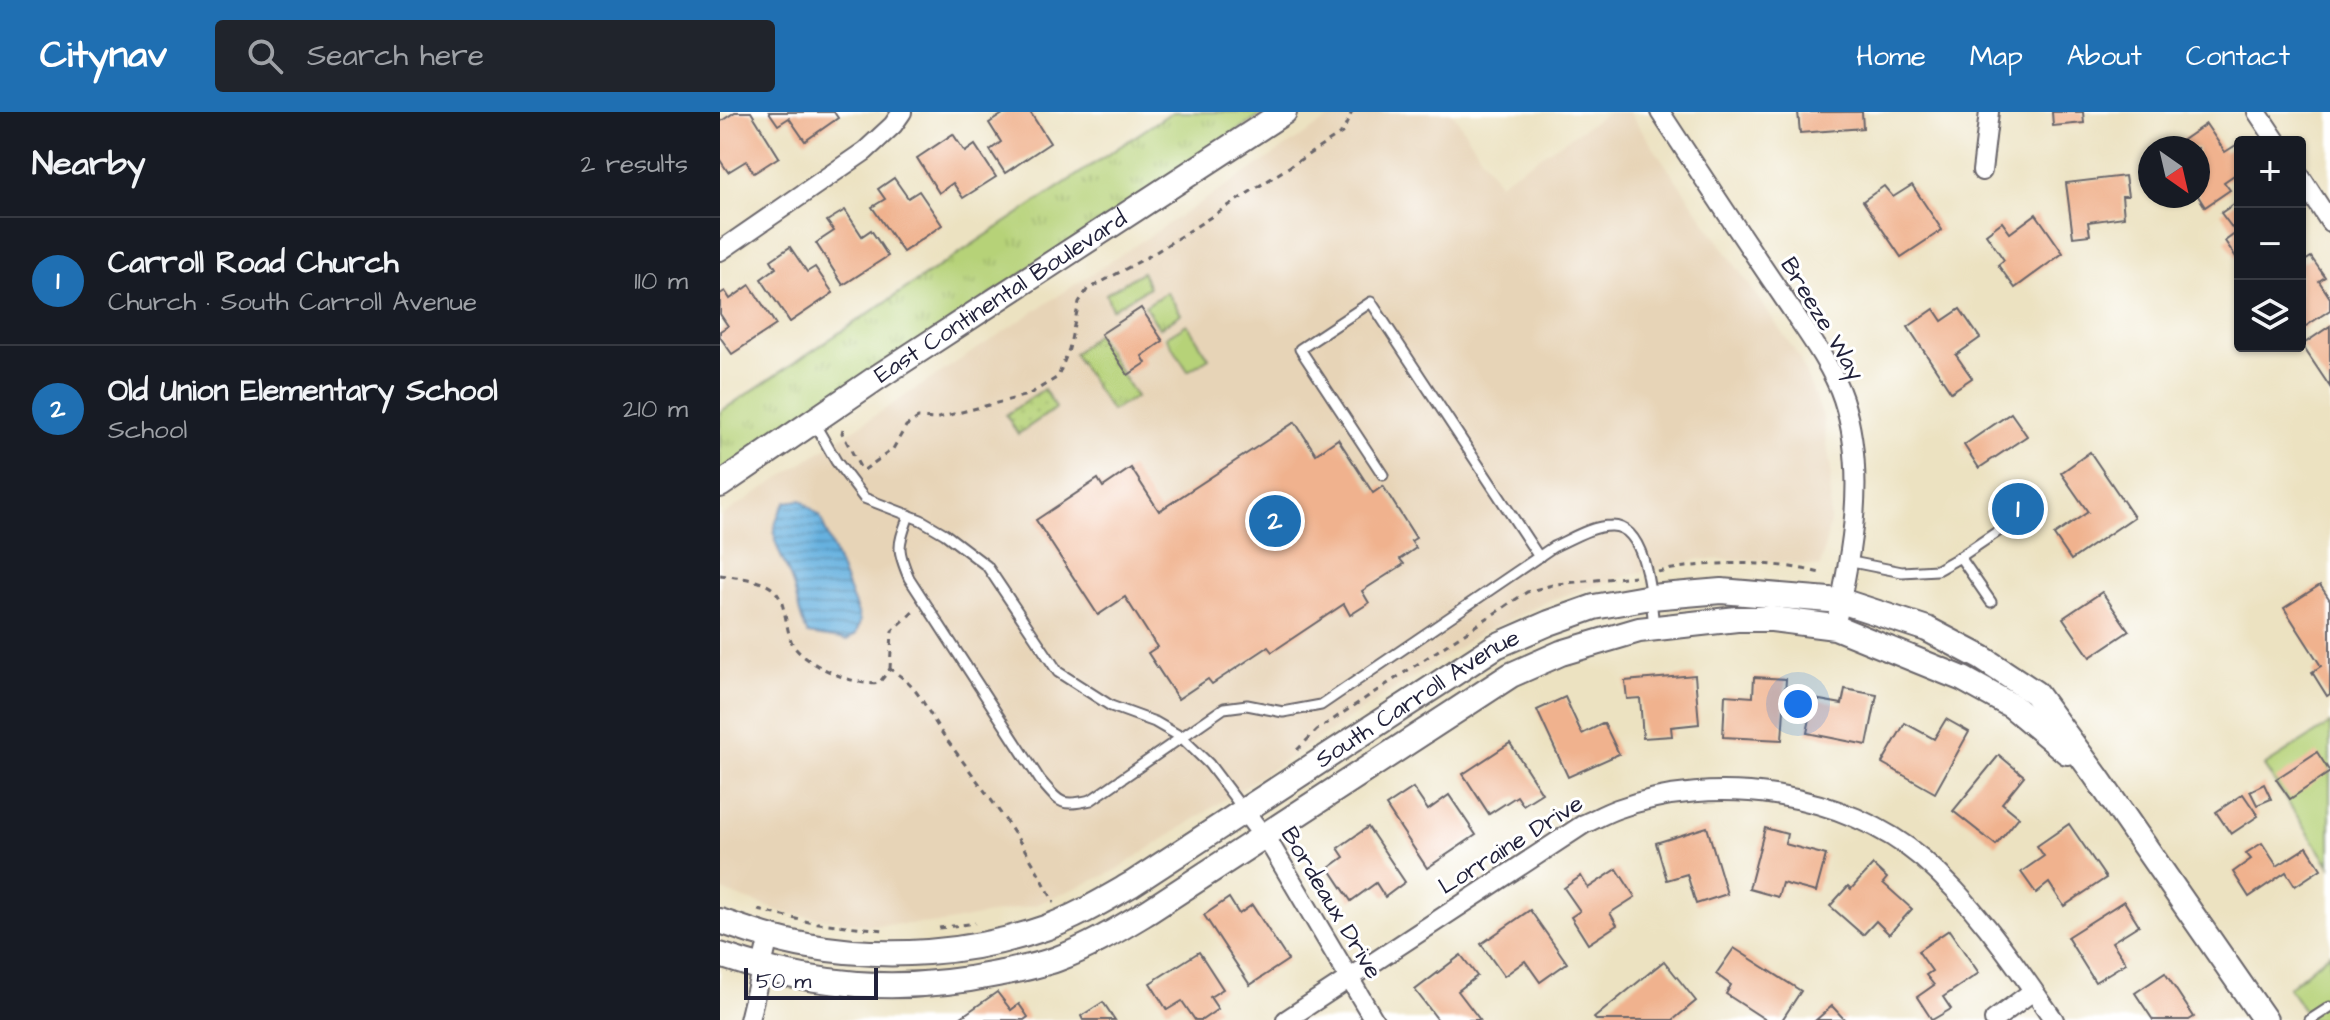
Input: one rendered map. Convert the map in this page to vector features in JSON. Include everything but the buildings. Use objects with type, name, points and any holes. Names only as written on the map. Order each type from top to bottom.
[{"type":"main road","name":"East Continental Boulevard","points":[[720,485],[818,429],[1284,112]]},
{"type":"main road","name":"South Carroll Avenue","points":[[720,921],[809,946],[849,951],[921,953],[973,946],[1044,929],[1080,914],[1119,891],[1245,812],[1496,646],[1594,607],[1651,597],[1721,591],[1841,601],[1927,629],[1982,658],[2035,693],[2265,1020]]},
{"type":"main road","name":"South Carroll Avenue","points":[[720,955],[803,979],[846,984],[923,986],[966,981],[1054,960],[1095,943],[1149,911],[1511,675],[1603,639],[1654,627],[1772,619],[1835,627],[1952,674],[2012,706],[2096,776]]},
{"type":"street","points":[[720,251],[865,151],[893,125],[902,112]]},
{"type":"street","name":"Breeze Way","points":[[1660,112],[1814,344],[1843,397],[1856,468],[1854,518],[1835,627]]},
{"type":"street","points":[[1982,171],[1989,112]]},
{"type":"street","points":[[2257,112],[2273,136]]},
{"type":"street","points":[[2306,185],[2330,222]]},
{"type":"street","name":"Lorraine Drive","points":[[1286,1020],[1552,844],[1607,814],[1660,798],[1742,792],[1781,795],[1821,804],[1857,817],[1893,837],[1923,859],[1978,913],[2054,1020]]},
{"type":"street","name":"Bordeaux Drive","points":[[1245,812],[1263,836],[1374,1020]]},
{"type":"street","points":[[749,1020],[769,937]]},
{"type":"street","points":[[1994,1020],[2033,991]]},
{"type":"lane","points":[[1383,475],[1300,349],[1371,302],[1539,557]]},
{"type":"lane","points":[[818,429],[864,498],[909,515],[945,534],[987,566],[1058,672],[1111,706],[1155,722],[1181,737],[1209,764],[1245,812]]},
{"type":"lane","points":[[1847,561],[1902,572],[1937,570],[2040,503]]},
{"type":"lane","points":[[909,515],[899,543],[899,554],[909,578],[1040,780],[1067,806],[1091,800],[1224,708],[1247,705],[1283,712],[1321,705],[1553,547],[1593,528],[1615,525],[1628,531],[1644,557],[1654,627]]},
{"type":"lane","points":[[1960,557],[1991,602]]},
{"type":"lane","points":[[2310,1020],[2330,1007]]},
{"type":"path","points":[[818,429],[843,427],[842,433],[864,470],[893,449],[906,426],[918,418],[934,419],[1028,395],[1058,377],[1069,349],[1079,302],[1087,290],[1153,254],[1342,133],[1352,112]]},
{"type":"path","points":[[720,575],[770,586],[777,593],[793,646],[813,662],[854,683],[879,683],[890,669],[892,631],[925,602]]},
{"type":"path","points":[[890,669],[922,697],[938,727],[1040,873],[1054,903]]},
{"type":"path","points":[[751,908],[809,922],[893,931]]},
{"type":"path","points":[[937,928],[983,922]]},
{"type":"shaded area","points":[[1339,112],[1452,112],[1499,183],[1609,112],[1629,112],[1799,357],[1822,414],[1831,469],[1830,524],[1820,567],[1763,560],[1700,559],[1623,577],[1553,599],[1481,633],[1113,872],[1035,905],[943,923],[869,925],[785,913],[720,890],[720,517]]},
{"type":"green space","points":[[1172,112],[1265,112],[720,475],[720,412]]},
{"type":"green space","points":[[1142,272],[1149,287],[1112,309],[1106,294]]},
{"type":"green space","points":[[1167,292],[1181,314],[1159,328],[1145,306]]},
{"type":"green space","points":[[1187,324],[1209,358],[1188,371],[1166,337]]},
{"type":"green space","points":[[1096,334],[1136,397],[1111,411],[1074,354]]},
{"type":"green space","points":[[1044,389],[1056,408],[1018,434],[1006,415]]},
{"type":"green space","points":[[2330,724],[2330,866],[2264,766]]},
{"type":"green space","points":[[2330,953],[2330,1020],[2311,1020],[2288,988]]},
{"type":"water","points":[[801,500],[820,516],[858,613],[860,622],[856,634],[847,640],[808,634],[775,541],[775,523],[779,513],[786,502]]},
{"type":"place","name":"Carroll Road Church","points":[[2018,509]]},
{"type":"place","name":"Old Union Elementary School","points":[[1275,521]]}]
